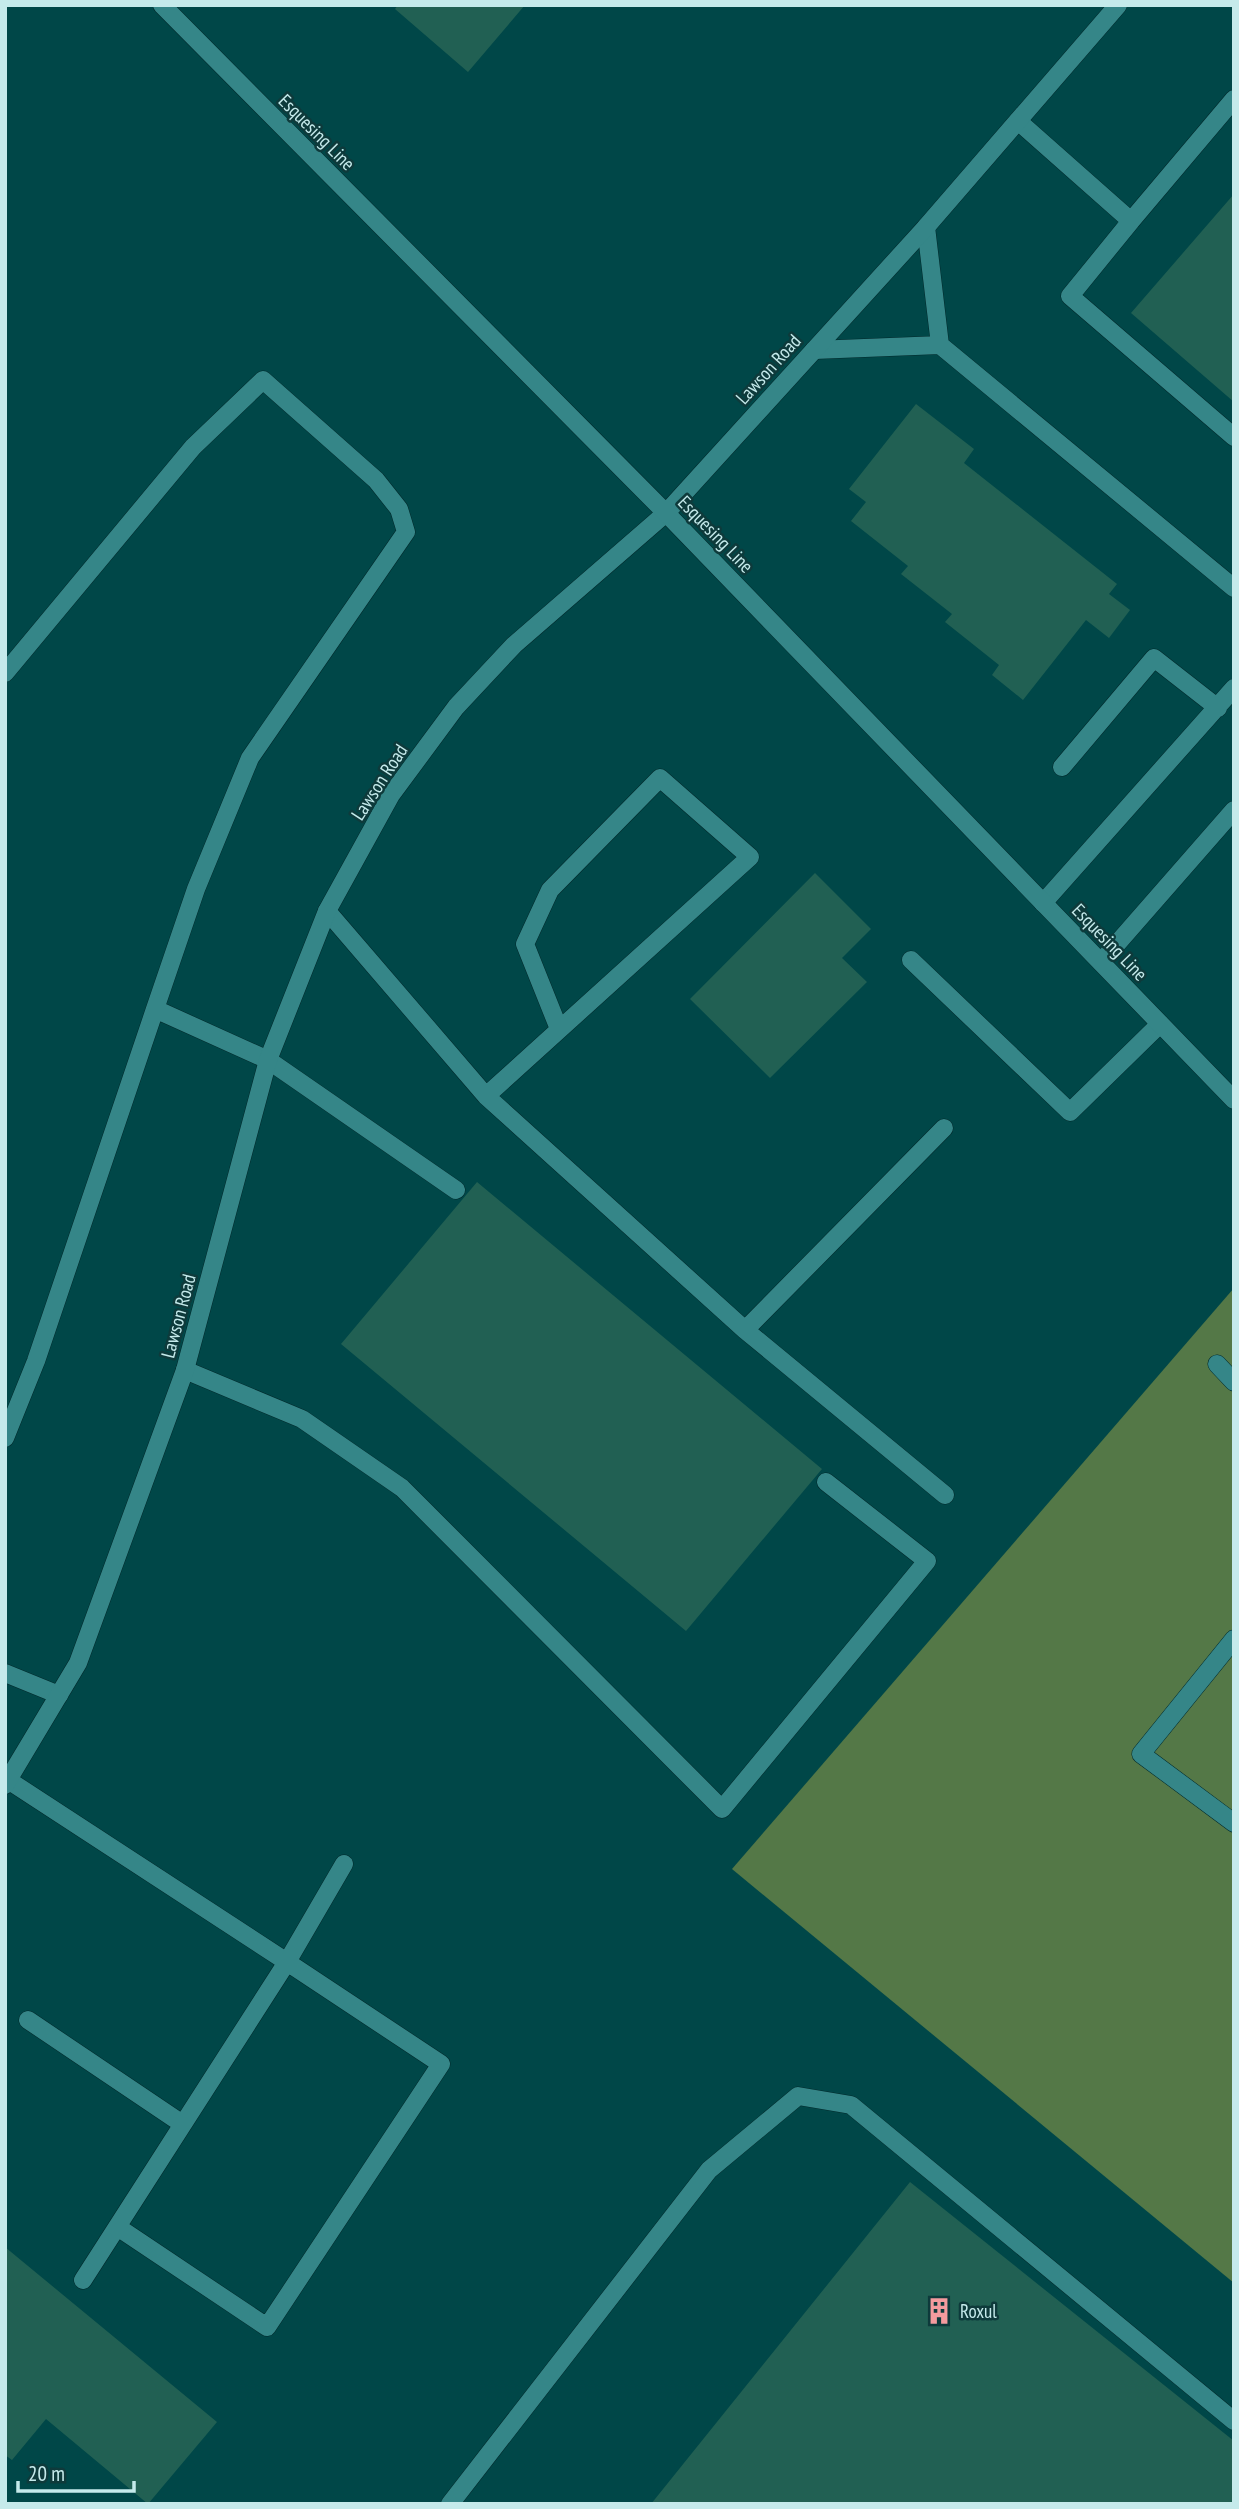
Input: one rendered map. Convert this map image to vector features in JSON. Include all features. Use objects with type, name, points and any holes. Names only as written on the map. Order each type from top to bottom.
[{"type":"street","name":"Esquesing Line","points":[[162,5],[666,513],[1234,1100]]},
{"type":"street","name":"Lawson Road","points":[[7,1783],[78,1663],[185,1370],[268,1060],[327,911],[391,795],[456,707],[513,645],[666,513],[926,227],[1118,5]]},
{"type":"street","points":[[1234,99],[1070,296],[1234,437]]},
{"type":"street","points":[[1017,121],[1131,222]]},
{"type":"street","points":[[926,227],[940,345]]},
{"type":"street","points":[[814,351],[940,345],[1234,587]]},
{"type":"street","points":[[5,673],[192,447],[263,380],[376,480],[399,509],[406,533],[250,758],[196,889],[37,1361],[5,1438]]},
{"type":"street","points":[[1062,767],[1154,658],[1218,708]]},
{"type":"street","points":[[1043,903],[1234,688]]},
{"type":"street","points":[[486,1096],[750,857],[660,778],[550,890],[525,944],[559,1029]]},
{"type":"street","points":[[1101,962],[1234,810]]},
{"type":"street","points":[[327,911],[486,1096],[745,1330],[945,1495]]},
{"type":"street","points":[[911,960],[1070,1112],[1160,1024]]},
{"type":"street","points":[[155,1009],[268,1060],[456,1190]]},
{"type":"street","points":[[745,1330],[944,1128]]},
{"type":"street","points":[[1217,1364],[1234,1382]]},
{"type":"street","points":[[185,1370],[302,1419],[402,1488],[722,1809],[927,1561],[826,1482]]},
{"type":"street","points":[[1234,1639],[1141,1754],[1234,1823]]},
{"type":"street","points":[[5,1673],[59,1695]]},
{"type":"street","points":[[7,1783],[441,2064],[267,2327],[119,2228]]},
{"type":"street","points":[[83,2280],[119,2228],[181,2123],[287,1962],[344,1864]]},
{"type":"street","points":[[28,2020],[181,2123]]},
{"type":"street","points":[[450,2504],[709,2170],[798,2096],[851,2105],[1234,2421]]},
{"type":"green space","points":[[1234,1288],[1234,2283],[732,1869]]},
{"type":"building","points":[[398,5],[525,5],[468,72],[395,9]]},
{"type":"building","points":[[1234,194],[1234,402],[1131,313]]},
{"type":"building","points":[[916,404],[974,449],[964,463],[1117,584],[1109,594],[1130,610],[1109,638],[1086,620],[1023,700],[992,675],[999,665],[945,622],[952,614],[901,574],[908,566],[851,521],[866,502],[849,489]]},
{"type":"building","points":[[815,873],[871,929],[842,958],[867,982],[770,1078],[690,999]]},
{"type":"building","points":[[477,1182],[822,1469],[686,1631],[341,1344]]},
{"type":"building","name":"Roxul","points":[[910,2182],[1234,2441],[1234,2504],[651,2504]]},
{"type":"building","points":[[5,2247],[217,2422],[148,2504],[46,2419],[12,2460],[5,2455]]},
{"type":"place","name":"Roxul","points":[[939,2311]]}]
